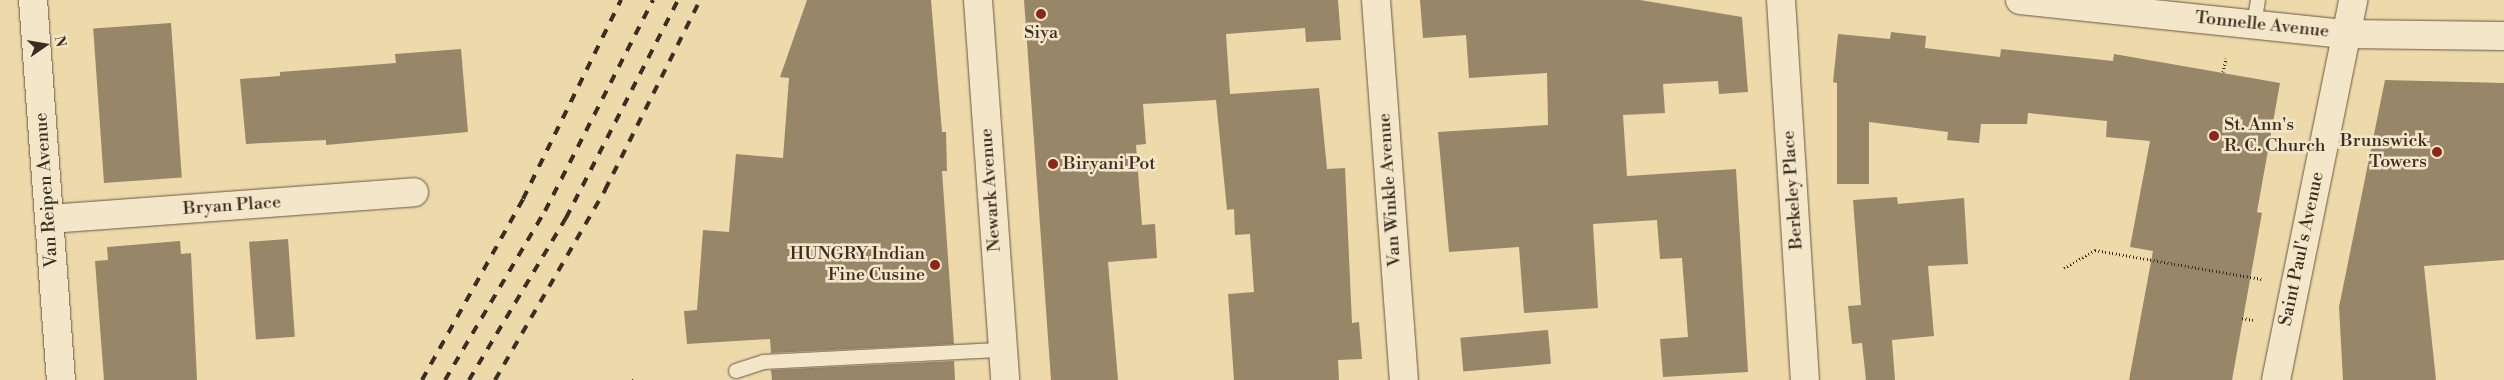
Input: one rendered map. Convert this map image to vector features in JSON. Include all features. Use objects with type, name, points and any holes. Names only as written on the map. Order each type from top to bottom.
[{"type":"street","name":"Van Reipen Avenue","points":[[33,0],[61,380]]},
{"type":"street","name":"Newark Avenue","points":[[978,0],[1005,380]]},
{"type":"street","name":"Van Winkle Avenue","points":[[1376,0],[1404,380]]},
{"type":"street","name":"Berkeley Place","points":[[1782,0],[1805,380]]},
{"type":"street","name":"Tonnelle Avenue","points":[[2020,0],[2256,12],[2346,34],[2504,36]]},
{"type":"street","name":"Saint Paul's Avenue","points":[[2276,380],[2353,0]]},
{"type":"street","name":"Bryan Place","points":[[50,219],[414,192]]},
{"type":"lane","points":[[736,371],[763,362],[1003,350]]},
{"type":"path","points":[[2223,72],[2226,58]]},
{"type":"path","points":[[2064,268],[2095,250],[2261,279]]},
{"type":"path","points":[[2242,318],[2253,320]]},
{"type":"building","points":[[807,0],[931,0],[942,132],[946,132],[947,171],[942,171],[954,344],[771,353],[770,339],[687,344],[684,311],[697,310],[703,230],[729,232],[736,154],[783,158],[789,78],[780,77]]},
{"type":"building","points":[[1024,0],[1338,0],[1341,40],[1306,42],[1305,28],[1226,34],[1230,94],[1319,88],[1327,169],[1345,168],[1352,323],[1359,322],[1362,359],[1338,360],[1339,380],[1234,380],[1228,294],[1254,292],[1250,234],[1235,235],[1234,209],[1227,210],[1216,100],[1143,104],[1146,144],[1136,145],[1142,225],[1155,224],[1157,258],[1108,262],[1118,380],[1051,380]]},
{"type":"building","points":[[1420,0],[1640,0],[1742,17],[1748,92],[1719,94],[1718,81],[1663,84],[1665,113],[1623,115],[1627,176],[1736,169],[1748,372],[1663,377],[1660,339],[1688,337],[1682,258],[1660,259],[1657,220],[1593,224],[1598,308],[1524,313],[1519,247],[1449,252],[1438,132],[1548,125],[1547,73],[1469,78],[1466,35],[1423,38]]},
{"type":"building","points":[[171,23],[182,178],[104,183],[93,28]]},
{"type":"building","points":[[1891,32],[1926,36],[1925,48],[2000,57],[2001,49],[2113,61],[2114,54],[2280,83],[2257,212],[2262,213],[2232,380],[2129,380],[2153,251],[2130,247],[2150,141],[2106,137],[2107,121],[2028,113],[2027,124],[1981,124],[1979,143],[1947,140],[1948,132],[1869,122],[1869,184],[1837,184],[1837,83],[1833,82],[1838,34],[1890,39]]},
{"type":"building","points":[[461,49],[468,132],[326,145],[326,140],[246,144],[240,79],[280,76],[280,72],[396,63],[395,54]]},
{"type":"building","name":"Brunswick Towers","points":[[2385,80],[2504,83],[2504,260],[2424,266],[2436,380],[2343,380],[2339,307]]},
{"type":"building","points":[[1897,197],[1898,204],[1964,198],[1968,264],[1928,266],[1934,336],[1892,340],[1895,380],[1866,380],[1862,343],[1852,344],[1848,306],[1861,305],[1853,200]]},
{"type":"building","points":[[288,239],[295,337],[256,339],[249,242]]},
{"type":"building","points":[[180,241],[181,254],[191,253],[197,380],[104,380],[95,261],[108,260],[107,247]]},
{"type":"building","points":[[1548,330],[1551,364],[1463,372],[1460,338]]},
{"type":"building","points":[[954,361],[955,380],[772,380],[771,370]]},
{"type":"railway","points":[[422,380],[523,199],[621,0]]},
{"type":"railway","points":[[445,380],[545,211],[653,0]]},
{"type":"railway","points":[[469,380],[566,218],[678,0]]},
{"type":"railway","points":[[495,380],[605,190],[700,0]]},
{"type":"place","name":"Siya","points":[[1041,14]]},
{"type":"place","name":"St. Ann's R. C. Church","points":[[2214,136]]},
{"type":"place","name":"Brunswick Towers","points":[[2437,152]]},
{"type":"place","name":"Biryani Pot","points":[[1053,164]]},
{"type":"place","name":"HUNGRY Indian Fine Cusine","points":[[935,265]]}]
